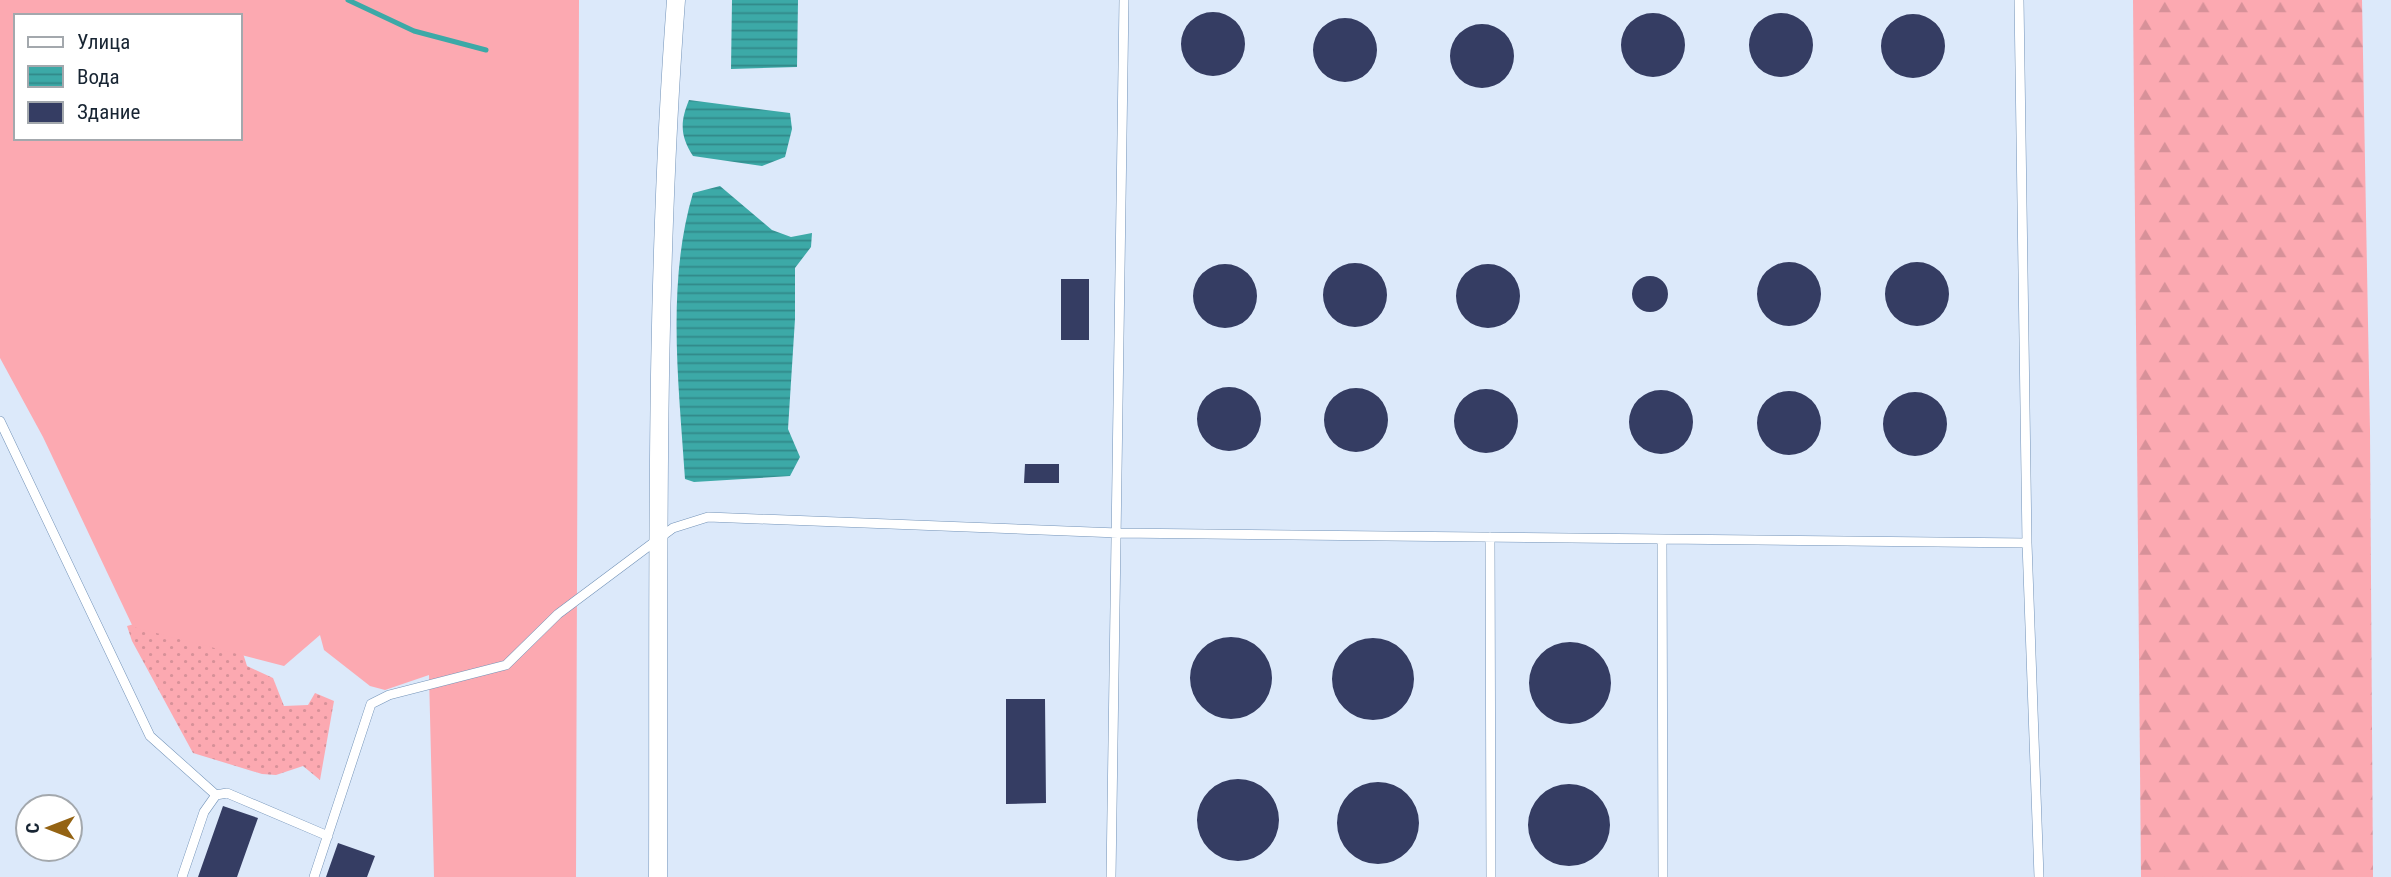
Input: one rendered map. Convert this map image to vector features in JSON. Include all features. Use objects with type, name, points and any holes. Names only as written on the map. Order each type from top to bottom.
[{"type":"street","points":[[658,877],[659,539],[665,139],[676,0]]},
{"type":"lane","points":[[1111,877],[1124,0]]},
{"type":"lane","points":[[2018,0],[2027,543],[2039,877]]},
{"type":"lane","points":[[0,421],[150,736],[216,795]]},
{"type":"lane","points":[[314,877],[371,704],[389,695],[506,665],[558,614],[673,528],[708,517],[1118,533],[2027,543]]},
{"type":"lane","points":[[1490,537],[1491,877]]},
{"type":"lane","points":[[1662,539],[1663,877]]},
{"type":"lane","points":[[182,877],[204,811],[216,795],[226,793],[328,836]]},
{"type":"green space","points":[[0,0],[579,0],[576,877],[434,877],[429,675],[385,690],[370,686],[324,650],[320,635],[284,666],[133,627],[43,437],[0,358]]},
{"type":"green space","points":[[2133,0],[2362,0],[2370,430],[2373,877],[2141,877]]},
{"type":"green space","points":[[145,621],[235,628],[247,666],[273,678],[284,706],[308,705],[315,693],[334,701],[320,780],[303,766],[276,775],[262,774],[193,753],[132,641],[127,626]]},
{"type":"water","points":[[732,0],[798,0],[797,67],[731,69]]},
{"type":"water","points":[[689,100],[790,113],[792,129],[785,157],[762,166],[693,156],[683,129]]},
{"type":"water","points":[[720,186],[772,230],[791,237],[812,233],[811,247],[795,268],[795,319],[788,429],[800,457],[790,476],[694,482],[685,479],[677,335],[680,263],[693,193]]},
{"type":"building","points":[[1213,12],[1225,14],[1236,21],[1243,32],[1243,56],[1236,67],[1225,74],[1213,76],[1201,74],[1190,67],[1183,56],[1181,44],[1183,32],[1190,21],[1201,14]]},
{"type":"building","points":[[1653,13],[1665,15],[1676,22],[1683,33],[1683,57],[1676,68],[1665,75],[1653,77],[1641,75],[1630,68],[1623,57],[1621,45],[1623,33],[1630,22],[1641,15]]},
{"type":"building","points":[[1781,13],[1793,15],[1804,22],[1811,33],[1811,57],[1804,68],[1793,75],[1781,77],[1769,75],[1758,68],[1751,57],[1749,45],[1751,33],[1758,22],[1769,15]]},
{"type":"building","points":[[1913,14],[1936,23],[1945,46],[1936,69],[1913,78],[1890,69],[1881,46],[1890,23]]},
{"type":"building","points":[[1345,18],[1357,20],[1368,27],[1375,38],[1375,62],[1368,73],[1357,80],[1345,82],[1333,80],[1322,73],[1315,62],[1313,50],[1315,38],[1322,27],[1333,20]]},
{"type":"building","points":[[1482,24],[1505,33],[1514,56],[1505,79],[1482,88],[1459,79],[1450,56],[1459,33]]},
{"type":"building","points":[[1789,262],[1801,264],[1812,271],[1819,282],[1819,306],[1812,317],[1801,324],[1789,326],[1777,324],[1766,317],[1759,306],[1757,294],[1759,282],[1766,271],[1777,264]]},
{"type":"building","points":[[1917,262],[1929,264],[1940,271],[1947,282],[1947,306],[1940,317],[1929,324],[1917,326],[1905,324],[1894,317],[1887,306],[1885,294],[1887,282],[1894,271],[1905,264]]},
{"type":"building","points":[[1355,263],[1378,272],[1387,295],[1378,318],[1355,327],[1332,318],[1323,295],[1332,272]]},
{"type":"building","points":[[1225,264],[1248,273],[1257,296],[1248,319],[1225,328],[1202,319],[1193,296],[1202,273]]},
{"type":"building","points":[[1488,264],[1500,266],[1511,273],[1518,284],[1518,308],[1511,319],[1500,326],[1488,328],[1476,326],[1465,319],[1458,308],[1456,296],[1458,284],[1465,273],[1476,266]]},
{"type":"building","points":[[1650,276],[1663,281],[1668,294],[1663,307],[1650,312],[1637,307],[1632,294],[1637,281]]},
{"type":"building","points":[[1061,279],[1089,279],[1089,340],[1061,340]]},
{"type":"building","points":[[1229,387],[1252,396],[1261,419],[1252,442],[1229,451],[1206,442],[1197,419],[1206,396]]},
{"type":"building","points":[[1356,388],[1379,397],[1388,420],[1379,443],[1356,452],[1333,443],[1324,420],[1333,397]]},
{"type":"building","points":[[1486,389],[1509,398],[1518,421],[1509,444],[1486,453],[1463,444],[1454,421],[1463,398]]},
{"type":"building","points":[[1661,390],[1673,392],[1684,399],[1691,410],[1691,434],[1684,445],[1673,452],[1661,454],[1649,452],[1638,445],[1631,434],[1629,422],[1631,410],[1638,399],[1649,392]]},
{"type":"building","points":[[1789,391],[1801,393],[1812,400],[1819,411],[1819,435],[1812,446],[1801,453],[1789,455],[1777,453],[1766,446],[1759,435],[1757,423],[1759,411],[1766,400],[1777,393]]},
{"type":"building","points":[[1915,392],[1927,394],[1938,401],[1945,412],[1945,436],[1938,447],[1927,454],[1915,456],[1903,454],[1892,447],[1885,436],[1883,424],[1885,412],[1892,401],[1903,394]]},
{"type":"building","points":[[1025,464],[1059,464],[1059,483],[1024,483]]},
{"type":"building","points":[[1223,637],[1239,637],[1254,644],[1265,655],[1272,670],[1269,694],[1260,707],[1239,719],[1223,719],[1208,712],[1197,701],[1190,686],[1190,670],[1197,655],[1208,644]]},
{"type":"building","points":[[1365,638],[1381,638],[1396,645],[1407,656],[1414,671],[1411,695],[1402,708],[1381,720],[1365,720],[1350,713],[1339,702],[1332,687],[1332,671],[1339,656],[1350,645]]},
{"type":"building","points":[[1562,642],[1578,642],[1593,649],[1604,660],[1611,675],[1608,699],[1599,712],[1578,724],[1562,724],[1547,717],[1536,706],[1529,691],[1529,675],[1536,660],[1547,649]]},
{"type":"building","points":[[1006,699],[1045,699],[1046,803],[1006,804]]},
{"type":"building","points":[[1230,779],[1246,779],[1261,786],[1272,797],[1279,812],[1276,836],[1267,849],[1246,861],[1230,861],[1215,854],[1204,843],[1197,828],[1197,812],[1204,797],[1215,786]]},
{"type":"building","points":[[1370,782],[1386,782],[1401,789],[1412,800],[1419,815],[1416,839],[1407,852],[1386,864],[1370,864],[1355,857],[1344,846],[1337,831],[1337,815],[1344,800],[1355,789]]},
{"type":"building","points":[[1561,784],[1577,784],[1592,791],[1603,802],[1610,817],[1607,841],[1598,854],[1577,866],[1561,866],[1546,859],[1535,848],[1528,833],[1528,817],[1535,802],[1546,791]]},
{"type":"building","points":[[223,806],[258,818],[237,877],[198,877]]},
{"type":"building","points":[[338,843],[375,856],[367,877],[326,877]]},
{"type":"waterway","points":[[348,0],[414,31],[486,50]]}]
